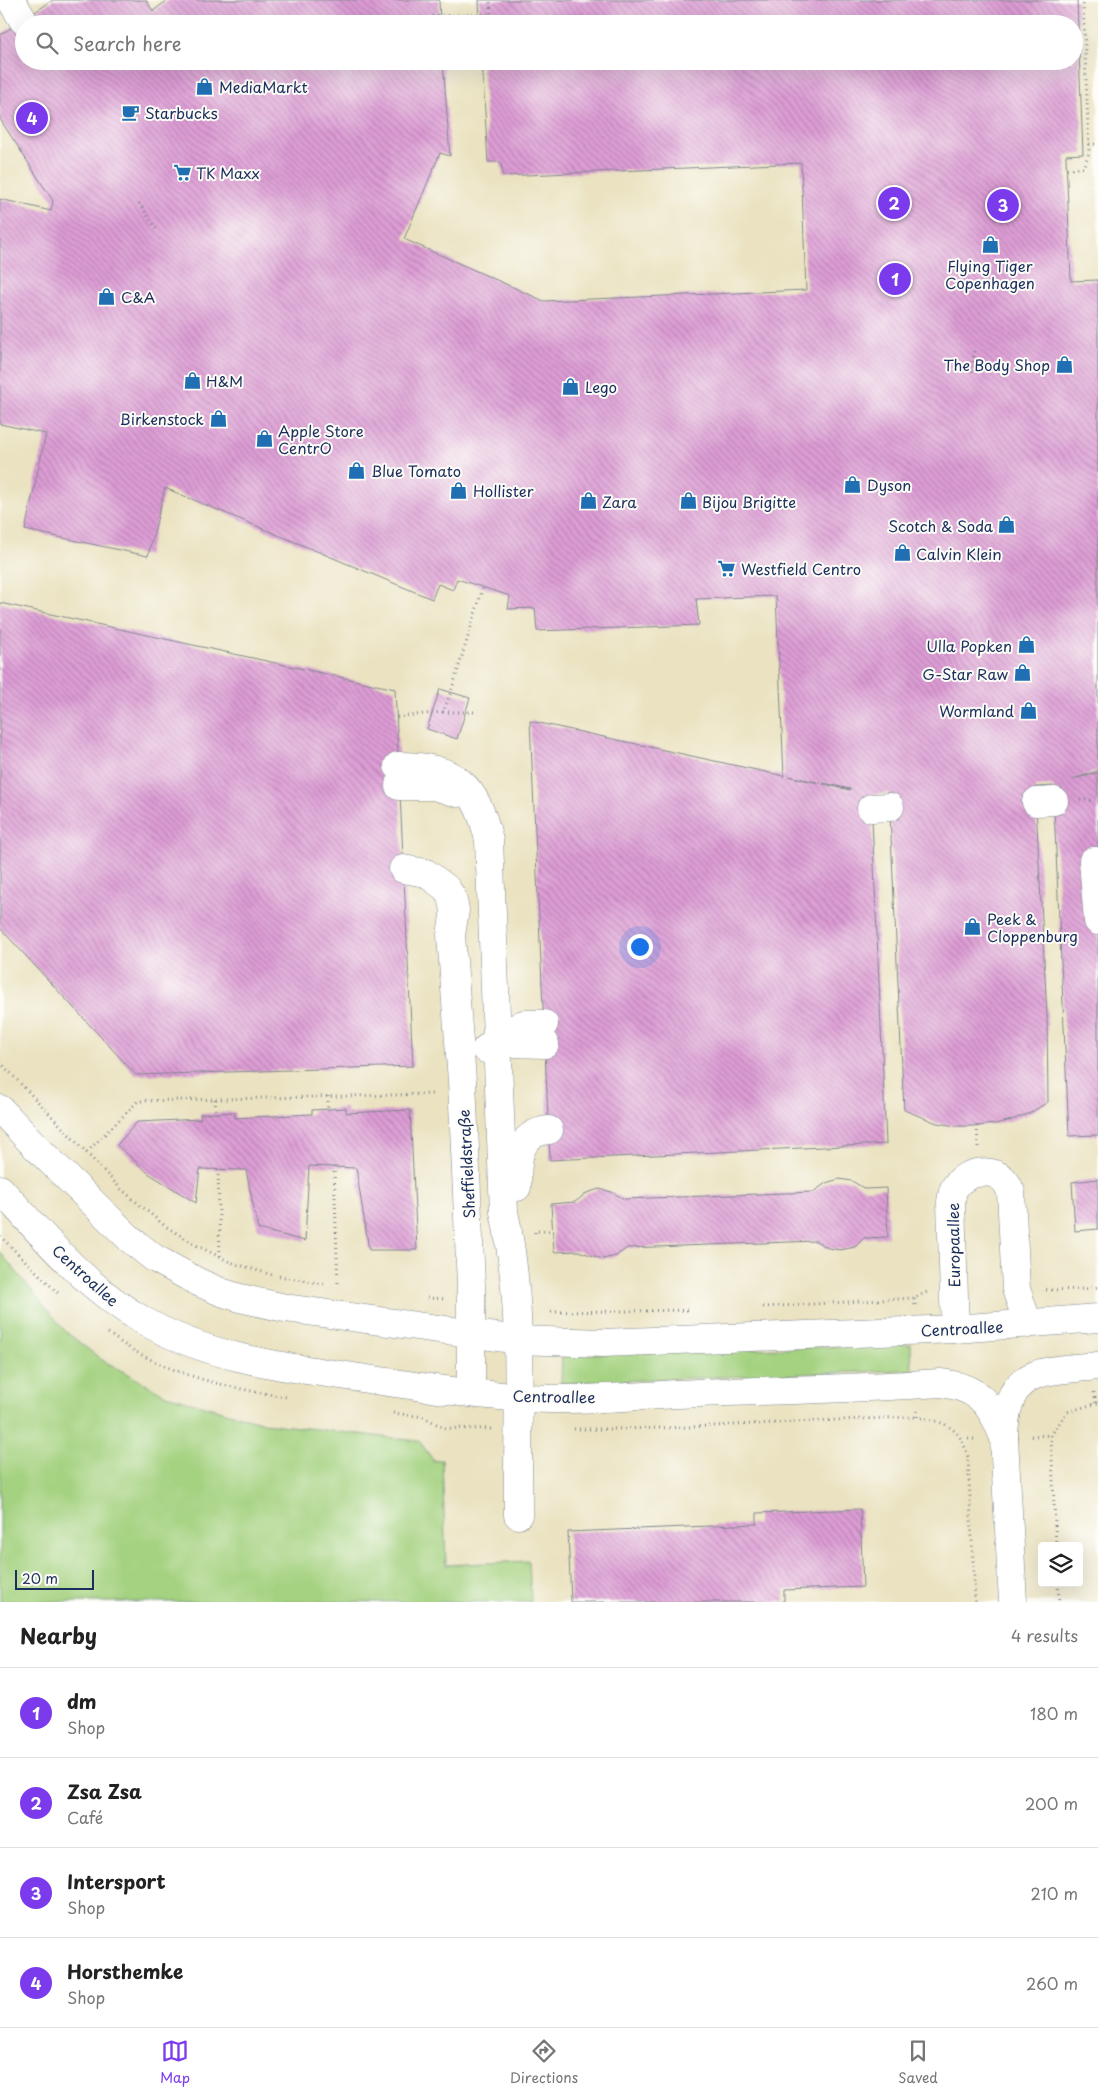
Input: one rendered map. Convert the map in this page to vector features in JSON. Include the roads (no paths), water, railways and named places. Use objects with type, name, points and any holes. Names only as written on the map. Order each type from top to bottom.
[{"type":"street","points":[[399,776],[454,792],[475,801],[484,816],[490,840],[504,1212],[512,1248],[518,1340],[518,1515]]},
{"type":"street","points":[[1098,861],[1093,861],[1098,921]]},
{"type":"street","name":"Sheffieldstraße","points":[[404,878],[431,897],[442,908],[451,935],[462,1087],[472,1300],[470,1334],[471,1393]]},
{"type":"street","points":[[497,1039],[511,1043],[544,1034]]},
{"type":"street","points":[[462,1087],[480,1054],[497,1039]]},
{"type":"street","name":"Centroallee","points":[[5,1117],[130,1239],[154,1258],[198,1282],[240,1298],[278,1306],[470,1334],[518,1340],[561,1342],[637,1343],[955,1329],[1098,1318]]},
{"type":"street","points":[[512,1248],[517,1210],[519,1154],[530,1136],[539,1131],[549,1139]]},
{"type":"street","name":"Europaallee","points":[[955,1329],[951,1202],[953,1189],[963,1177],[980,1172],[995,1174],[1005,1180],[1012,1192],[1016,1288],[1028,1324]]},
{"type":"street","name":"Centroallee","points":[[0,1189],[60,1254],[97,1289],[144,1321],[178,1338],[216,1352],[275,1366],[471,1393],[554,1399],[940,1383],[954,1384],[967,1389],[985,1401],[994,1415],[1004,1438]]},
{"type":"street","points":[[1014,1602],[1004,1438],[1005,1420],[1013,1392],[1028,1377],[1063,1370],[1096,1377]]},
{"type":"place","name":"MediaMarkt","points":[[205,86]]},
{"type":"place","name":"Starbucks","points":[[131,112]]},
{"type":"place","name":"Horsthemke","points":[[32,118]]},
{"type":"place","name":"TK Maxx","points":[[182,172]]},
{"type":"place","name":"Zsa Zsa","points":[[894,203]]},
{"type":"place","name":"Intersport","points":[[1003,205]]},
{"type":"place","name":"Flying Tiger Copenhagen","points":[[990,244]]},
{"type":"place","name":"dm","points":[[895,279]]},
{"type":"place","name":"C&A","points":[[107,296]]},
{"type":"place","name":"The Body Shop","points":[[1064,364]]},
{"type":"place","name":"H&M","points":[[192,380]]},
{"type":"place","name":"Lego","points":[[571,386]]},
{"type":"place","name":"Birkenstock","points":[[218,418]]},
{"type":"place","name":"Apple Store CentrO","points":[[264,439]]},
{"type":"place","name":"Blue Tomato","points":[[357,470]]},
{"type":"place","name":"Dyson","points":[[853,484]]},
{"type":"place","name":"Hollister","points":[[459,490]]},
{"type":"place","name":"Zara","points":[[588,501]]},
{"type":"place","name":"Bijou Brigitte","points":[[688,501]]},
{"type":"place","name":"Scotch & Soda","points":[[1007,525]]},
{"type":"place","name":"Calvin Klein","points":[[902,553]]},
{"type":"place","name":"Westfield Centro","points":[[727,568]]},
{"type":"place","name":"Ulla Popken","points":[[1026,645]]},
{"type":"place","name":"G-Star Raw","points":[[1022,673]]},
{"type":"place","name":"Wormland","points":[[1028,710]]},
{"type":"place","name":"Peek & Cloppenburg","points":[[973,927]]}]
